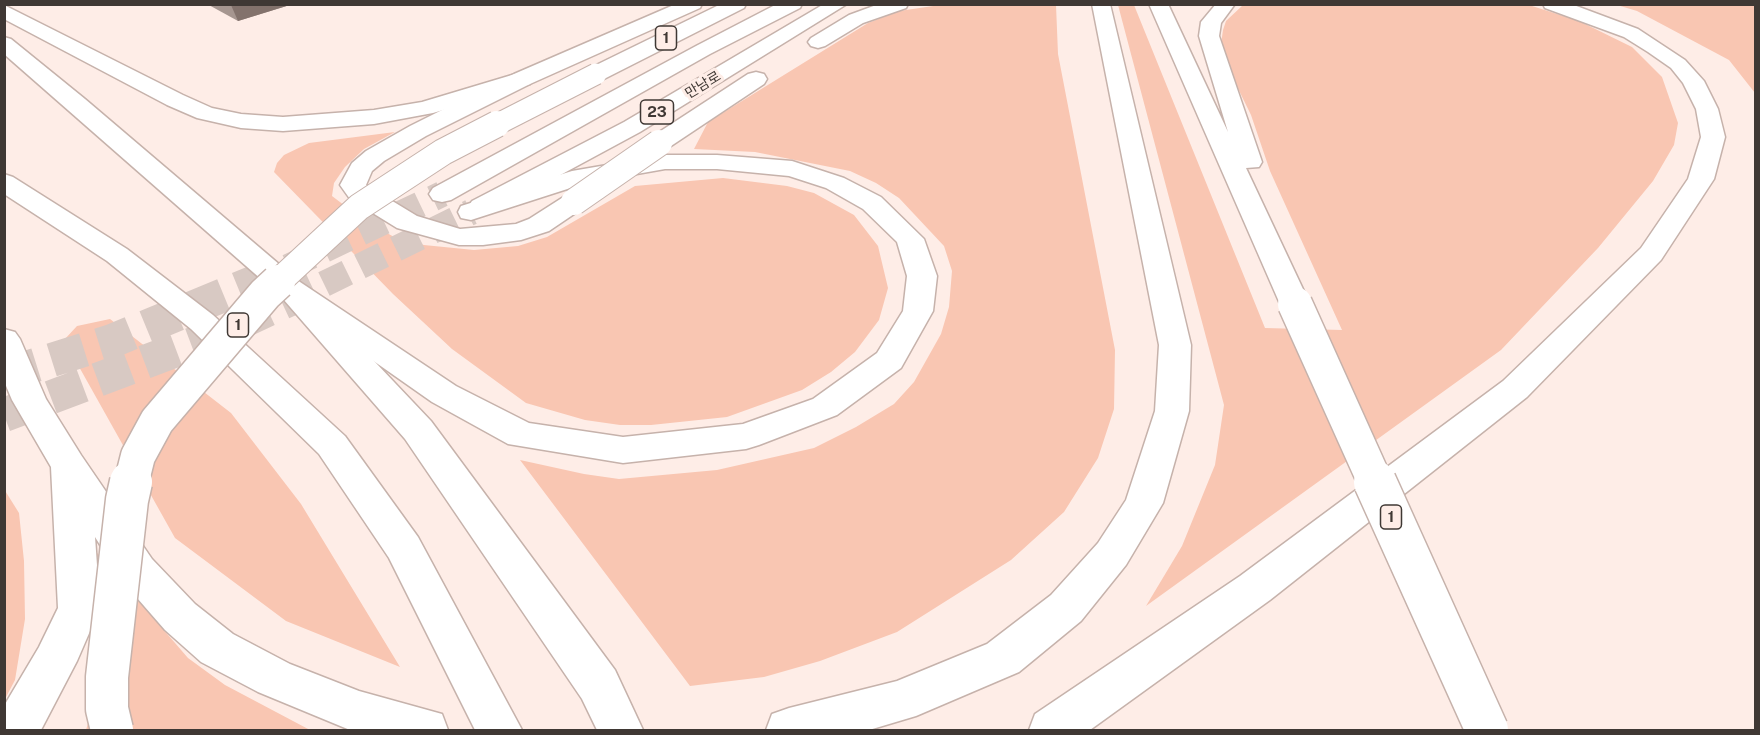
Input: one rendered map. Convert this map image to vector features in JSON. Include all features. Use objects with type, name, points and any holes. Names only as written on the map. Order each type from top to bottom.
[{"type":"highway","points":[[693,4],[522,79],[418,131],[375,156],[361,168],[353,185],[359,193],[407,222],[459,237],[483,237],[521,232],[539,225],[721,100],[769,71]]},
{"type":"highway","name":"1","points":[[112,730],[107,709],[107,677],[127,500],[138,456],[158,421],[265,294],[359,207],[401,178],[459,143],[737,4]]},
{"type":"highway","name":"만남로","points":[[442,194],[703,50],[793,4]]},
{"type":"highway","name":"만남로","points":[[289,288],[444,394],[521,435],[623,450],[746,436],[825,407],[889,360],[918,311],[922,276],[910,239],[872,203],[835,183],[792,169],[717,162],[665,162],[581,176],[471,212],[632,127],[838,4]]},
{"type":"highway","points":[[798,54],[856,19],[899,4]]},
{"type":"highway","points":[[789,730],[900,701],[1003,658],[1066,608],[1112,554],[1144,503],[1172,411],[1174,345],[1101,4]]},
{"type":"highway","name":"1","points":[[1158,4],[1487,730]]},
{"type":"highway","points":[[1226,4],[1211,22],[1209,36],[1211,45],[1295,304]]},
{"type":"highway","points":[[1052,730],[1255,588],[1515,389],[1651,254],[1701,179],[1713,137],[1707,109],[1694,81],[1677,64],[1655,48],[1631,33],[1552,4]]},
{"type":"highway","points":[[4,11],[175,100],[205,112],[241,121],[283,124],[374,117],[435,106],[522,79]]},
{"type":"highway","points":[[4,44],[77,104],[289,288],[418,430],[599,685],[620,730]]},
{"type":"highway","points":[[4,182],[117,255],[202,322],[332,445],[404,548],[499,730]]},
{"type":"highway","points":[[4,339],[29,400],[68,465],[138,571],[180,617],[218,648],[274,678],[358,712],[425,730]]},
{"type":"highway","points":[[16,730],[55,661],[78,608],[77,558],[68,465]]},
{"type":"shaded area","points":[[940,5],[1056,5],[1058,54],[1115,350],[1114,409],[1098,458],[1064,512],[1011,560],[897,632],[820,661],[764,677],[690,686],[520,460],[619,479],[717,470],[814,448],[856,427],[894,404],[914,382],[941,334],[949,307],[952,271],[944,246],[899,198],[876,183],[850,171],[755,152],[694,149],[708,122],[868,23],[899,11]]},
{"type":"shaded area","points":[[1118,5],[1134,5],[1265,328],[1342,330],[1270,171],[1251,115],[1227,66],[1221,44],[1223,30],[1226,21],[1243,5],[1529,5],[1579,21],[1632,47],[1662,77],[1678,123],[1674,145],[1653,181],[1598,248],[1501,350],[1146,606],[1182,546],[1215,465],[1224,405]]},
{"type":"shaded area","points":[[1617,5],[1755,5],[1755,93],[1729,60],[1637,11]]},
{"type":"shaded area","points":[[395,132],[364,149],[345,167],[334,183],[332,196],[361,218],[394,237],[424,245],[474,250],[518,246],[547,237],[635,186],[723,178],[787,186],[814,193],[854,215],[878,246],[888,288],[879,320],[855,352],[831,372],[802,390],[727,417],[651,425],[620,425],[585,420],[526,403],[452,349],[393,294],[274,172],[277,163],[284,155],[309,143]]},
{"type":"shaded area","points":[[110,319],[231,413],[301,504],[400,667],[286,621],[175,538],[64,340],[77,326]]},
{"type":"shaded area","points":[[4,489],[19,513],[24,561],[25,619],[15,680],[5,699]]},
{"type":"shaded area","points":[[92,547],[188,658],[225,685],[310,730],[86,730],[95,700],[107,574]]},
{"type":"tunnel","points":[[252,284],[442,194]]},
{"type":"tunnel","points":[[324,284],[471,212]]},
{"type":"tunnel","points":[[4,375],[112,341],[255,282]]},
{"type":"tunnel","points":[[4,415],[198,342],[327,282]]}]
